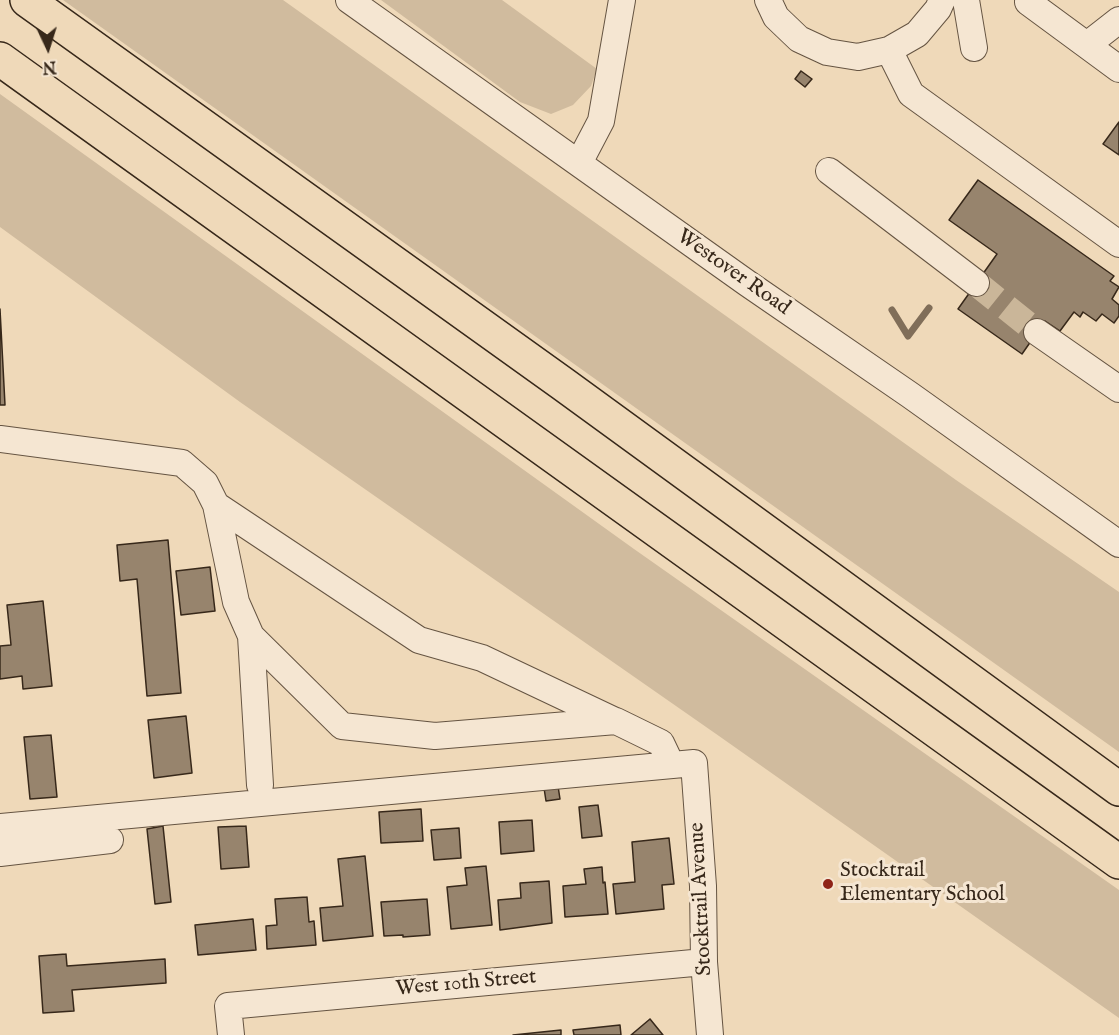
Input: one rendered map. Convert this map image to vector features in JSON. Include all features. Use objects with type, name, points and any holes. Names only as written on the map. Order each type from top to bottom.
[{"type":"highway","points":[[27,0],[563,384],[1119,789]]},
{"type":"highway","points":[[0,59],[1119,862]]},
{"type":"street","name":"Westover Road","points":[[349,0],[1119,544]]},
{"type":"street","points":[[579,163],[601,121],[622,0]]},
{"type":"street","points":[[768,0],[776,17],[799,39],[827,52],[858,57],[889,50],[917,34],[938,9],[942,0]]},
{"type":"street","points":[[966,0],[974,48]]},
{"type":"street","points":[[1032,0],[1029,2],[1119,69]]},
{"type":"street","points":[[1087,45],[1119,20]]},
{"type":"street","points":[[889,50],[911,94],[1119,244]]},
{"type":"street","points":[[829,171],[976,283]]},
{"type":"street","points":[[1037,332],[1119,389]]},
{"type":"street","points":[[0,439],[182,463],[205,483],[216,505],[236,602],[251,636],[260,785]]},
{"type":"street","points":[[216,505],[419,640],[482,658],[661,743],[683,764]]},
{"type":"street","points":[[251,636],[342,726],[435,736],[616,722]]},
{"type":"street","points":[[0,827],[683,764]]},
{"type":"street","name":"Stocktrail Avenue","points":[[683,764],[703,886],[704,962],[710,1035]]},
{"type":"street","points":[[0,853],[110,840]]},
{"type":"street","name":"West 10th Street","points":[[231,1035],[228,1005],[704,962]]},
{"type":"shaded area","points":[[63,0],[283,0],[956,480],[1119,592],[1119,752]]},
{"type":"shaded area","points":[[381,0],[502,0],[597,69],[591,86],[573,105],[551,114],[520,102]]},
{"type":"shaded area","points":[[0,94],[634,549],[1119,890],[1119,1018],[240,402],[0,227]]},
{"type":"building","points":[[801,71],[812,79],[805,87],[795,79]]},
{"type":"building","points":[[1119,122],[1119,155],[1103,144]]},
{"type":"building","points":[[978,180],[1114,276],[1110,281],[1119,287],[1112,299],[1119,305],[1119,316],[1114,323],[1102,314],[1096,321],[1083,312],[1080,317],[1074,312],[1060,331],[1045,321],[1022,354],[958,309],[997,254],[949,220]]},
{"type":"building","points":[[0,309],[5,405],[0,405]]},
{"type":"building","points":[[168,540],[181,693],[147,696],[137,579],[120,581],[117,545]]},
{"type":"building","points":[[210,567],[215,611],[181,615],[176,571]]},
{"type":"building","points":[[43,601],[52,686],[23,689],[22,676],[0,679],[0,646],[11,645],[7,605]]},
{"type":"building","points":[[186,716],[192,773],[154,778],[148,720]]},
{"type":"building","points":[[51,735],[57,797],[30,799],[24,737]]},
{"type":"building","points":[[558,786],[560,799],[546,801],[544,788]]},
{"type":"building","points":[[598,805],[602,836],[582,838],[579,807]]},
{"type":"building","points":[[421,809],[423,841],[381,843],[379,812]]},
{"type":"building","points":[[532,820],[534,851],[501,854],[499,822]]},
{"type":"building","points":[[163,826],[171,902],[155,904],[147,829]]},
{"type":"building","points":[[246,826],[249,867],[221,869],[218,827]]},
{"type":"building","points":[[459,828],[461,858],[434,860],[431,830]]},
{"type":"building","points":[[669,838],[674,884],[662,885],[664,909],[616,914],[613,884],[635,882],[632,842]]},
{"type":"building","points":[[365,856],[373,936],[323,941],[320,908],[343,906],[338,859]]},
{"type":"building","points":[[486,866],[492,925],[451,929],[447,887],[467,885],[465,868]]},
{"type":"building","points":[[602,867],[608,914],[565,917],[563,886],[586,884],[584,869]]},
{"type":"building","points":[[549,881],[552,923],[500,930],[498,900],[521,898],[520,883]]},
{"type":"building","points":[[307,897],[309,922],[314,921],[316,945],[267,949],[266,926],[277,925],[275,899]]},
{"type":"building","points":[[427,899],[430,935],[384,936],[381,902]]},
{"type":"building","points":[[253,919],[256,950],[198,955],[195,925]]},
{"type":"building","points":[[66,954],[67,966],[165,959],[166,983],[72,990],[74,1011],[43,1013],[39,956]]},
{"type":"building","points":[[650,1019],[663,1035],[631,1035]]},
{"type":"building","points":[[620,1025],[621,1035],[574,1035],[573,1030]]},
{"type":"building","points":[[561,1030],[561,1035],[513,1035]]},
{"type":"waterway","points":[[892,310],[908,336],[929,308]]},
{"type":"tunnel","points":[[976,283],[1037,332]]},
{"type":"place","name":"Stocktrail Elementary School","points":[[828,884]]}]
